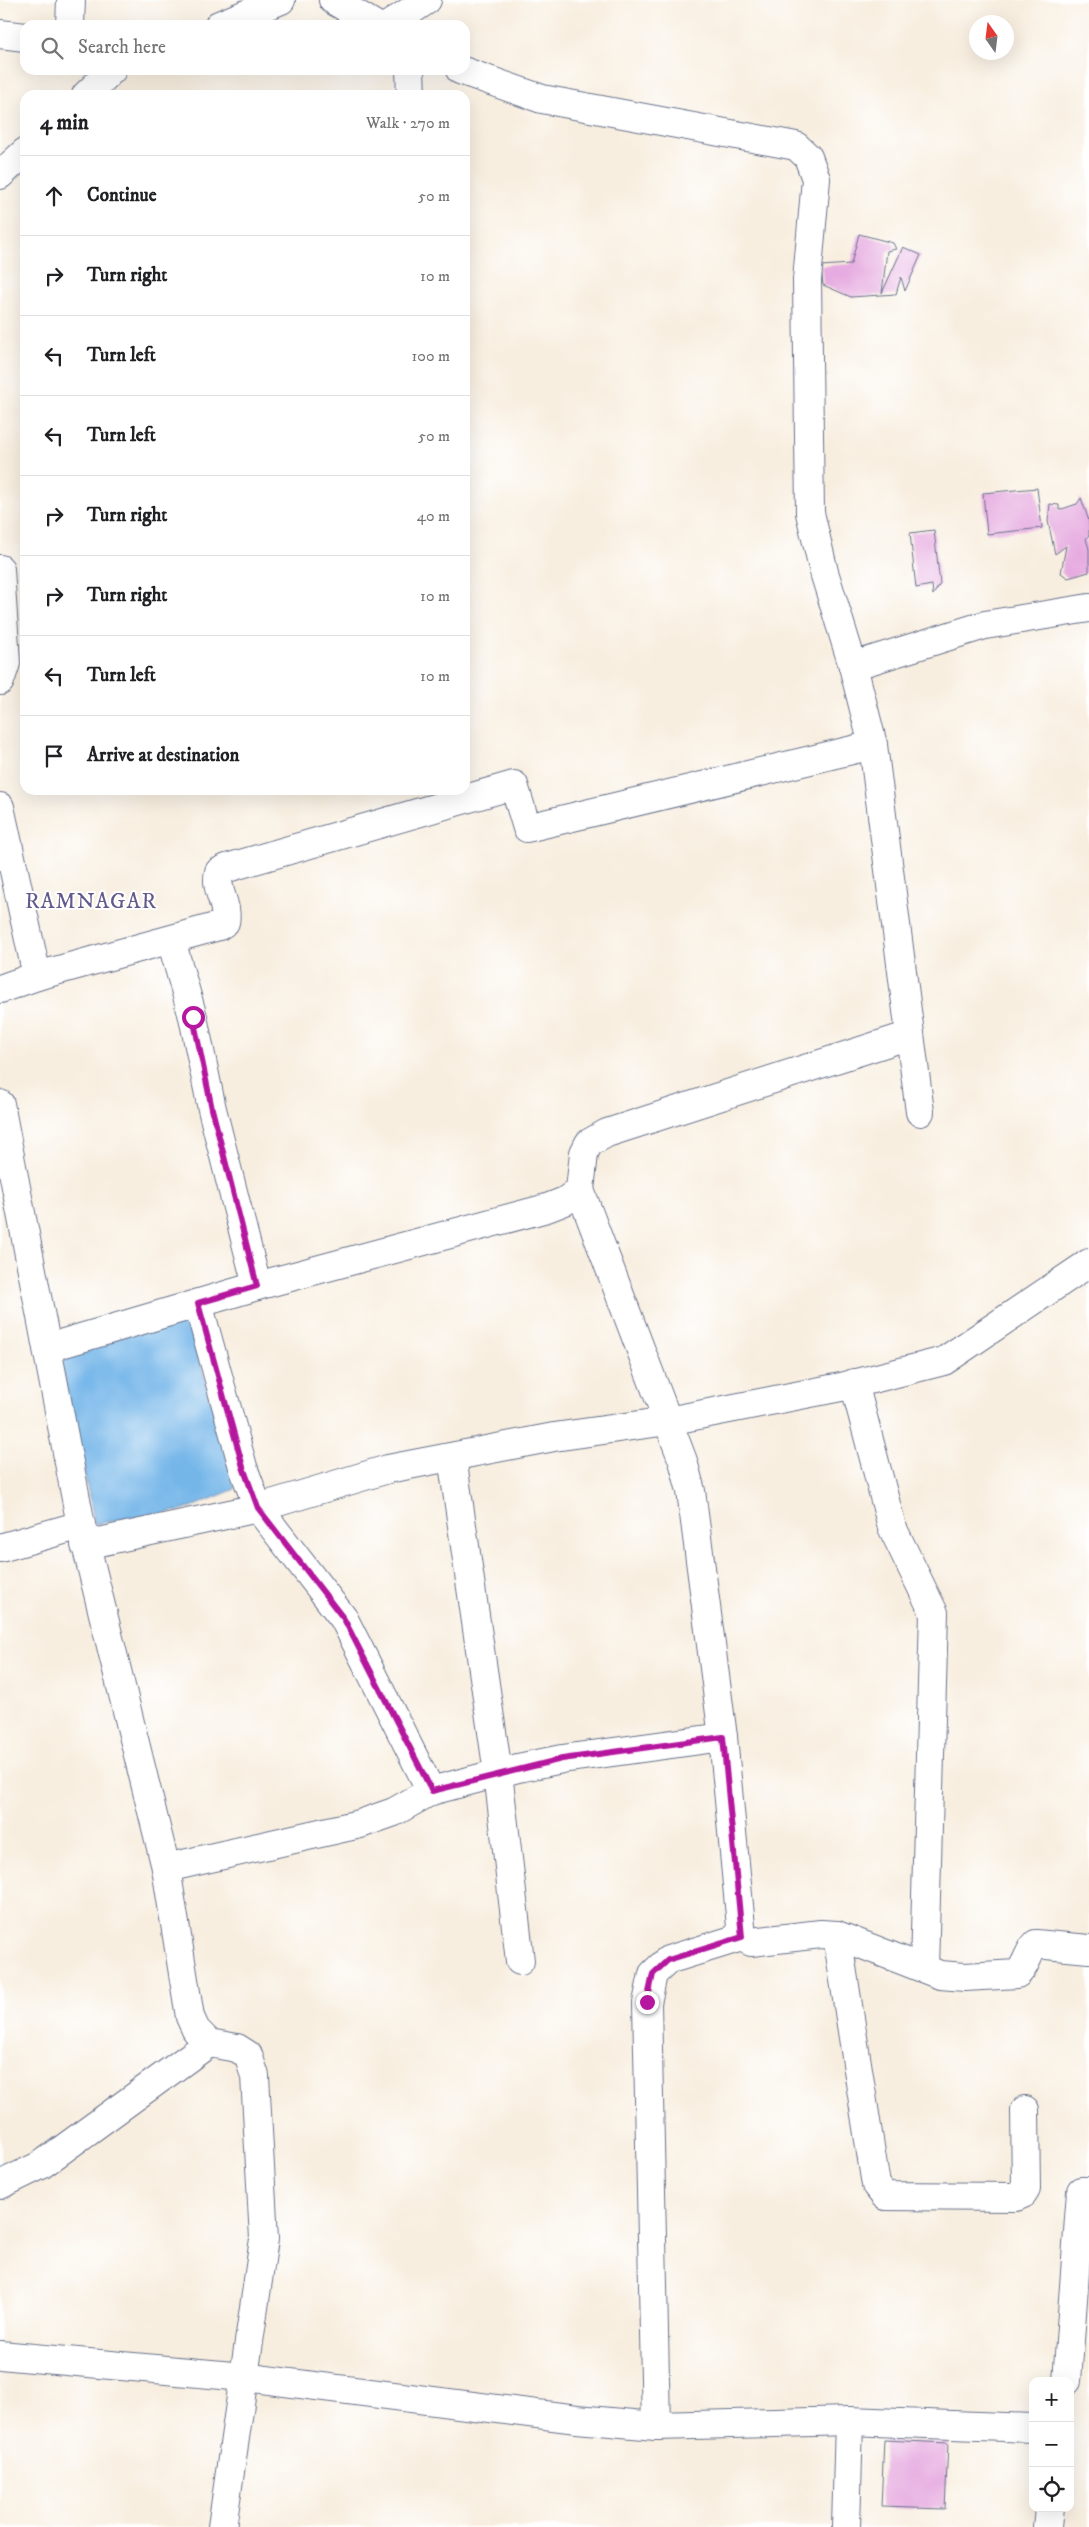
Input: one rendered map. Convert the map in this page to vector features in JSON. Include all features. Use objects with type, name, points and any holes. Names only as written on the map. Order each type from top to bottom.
[{"type":"street","points":[[70,20],[71,0]]},
{"type":"street","points":[[231,20],[281,0]]},
{"type":"street","points":[[397,20],[427,0]]},
{"type":"street","points":[[0,34],[20,36]]},
{"type":"street","points":[[470,74],[542,99],[796,146],[808,157],[816,179],[807,280],[810,513],[824,572],[853,666],[873,744],[920,1112]]},
{"type":"street","points":[[91,90],[107,75]]},
{"type":"street","points":[[410,75],[411,90]]},
{"type":"street","points":[[0,175],[20,157]]},
{"type":"street","points":[[0,569],[6,662],[0,680]]},
{"type":"street","points":[[853,666],[985,624],[1089,608]]},
{"type":"street","points":[[0,989],[37,976],[219,926],[224,922],[227,914],[217,879],[219,872],[227,868],[514,785],[527,828],[873,744]]},
{"type":"street","points":[[0,807],[37,976]]},
{"type":"street","points":[[171,940],[193,1017],[212,1109],[257,1286]]},
{"type":"street","points":[[742,1937],[723,1737],[691,1491],[683,1461],[580,1190],[584,1153],[590,1143],[607,1133],[910,1035]]},
{"type":"street","points":[[0,1104],[83,1535],[166,1868],[190,2017],[196,2030],[210,2043],[237,2048],[248,2054],[255,2076],[264,2239],[222,2527]]},
{"type":"street","points":[[47,1348],[257,1286],[547,1208],[565,1201],[580,1190]]},
{"type":"street","points":[[0,1548],[258,1508],[388,1469],[554,1438],[668,1421],[854,1383],[944,1361],[1089,1262]]},
{"type":"street","points":[[198,1303],[243,1467],[258,1508],[344,1619],[432,1791]]},
{"type":"street","points":[[854,1383],[892,1527],[934,1613],[924,1968]]},
{"type":"street","points":[[452,1457],[498,1773],[520,1962]]},
{"type":"street","points":[[166,1868],[360,1824],[394,1812],[432,1791],[498,1773],[562,1759],[723,1737]]},
{"type":"street","points":[[656,2426],[647,2002],[653,1974],[668,1960],[742,1937],[751,1942],[821,1934],[837,1935],[950,1976],[1017,1974],[1023,1969],[1030,1950],[1036,1944],[1089,1949]]},
{"type":"street","points":[[837,1935],[876,2184],[885,2196],[1016,2197],[1023,2194],[1026,2189],[1025,2110]]},
{"type":"street","points":[[0,2186],[41,2165],[210,2043]]},
{"type":"street","points":[[1067,2377],[1081,2191],[1089,2191]]},
{"type":"street","points":[[0,2355],[244,2377],[578,2420],[656,2426],[849,2422],[1029,2428]]},
{"type":"street","points":[[846,2527],[849,2422]]},
{"type":"street","points":[[1047,2527],[1048,2512]]},
{"type":"water","points":[[187,1314],[235,1489],[184,1510],[95,1524],[60,1358]]},
{"type":"building","points":[[859,234],[893,243],[896,249],[887,251],[882,293],[903,247],[921,255],[905,291],[901,277],[896,294],[851,297],[823,285],[821,266],[851,264]]},
{"type":"building","points":[[1037,488],[1042,528],[987,534],[983,493]]},
{"type":"building","points":[[1081,498],[1089,521],[1089,535],[1086,539],[1089,549],[1089,572],[1068,578],[1061,573],[1066,546],[1055,554],[1048,521],[1050,504],[1059,505],[1059,510],[1077,504]]},
{"type":"building","points":[[934,530],[940,584],[933,595],[932,585],[916,588],[910,533]]},
{"type":"building","points":[[884,2440],[948,2443],[945,2509],[881,2507]]},
{"type":"district","name":"RAMNAGAR","points":[[91,901]]},
{"type":"route","points":[[193,1017],[212,1109],[257,1286],[198,1303],[243,1467],[258,1508],[344,1619],[432,1791],[518,1768],[562,1759],[723,1737],[742,1937],[668,1960],[653,1974],[647,2002]]}]
